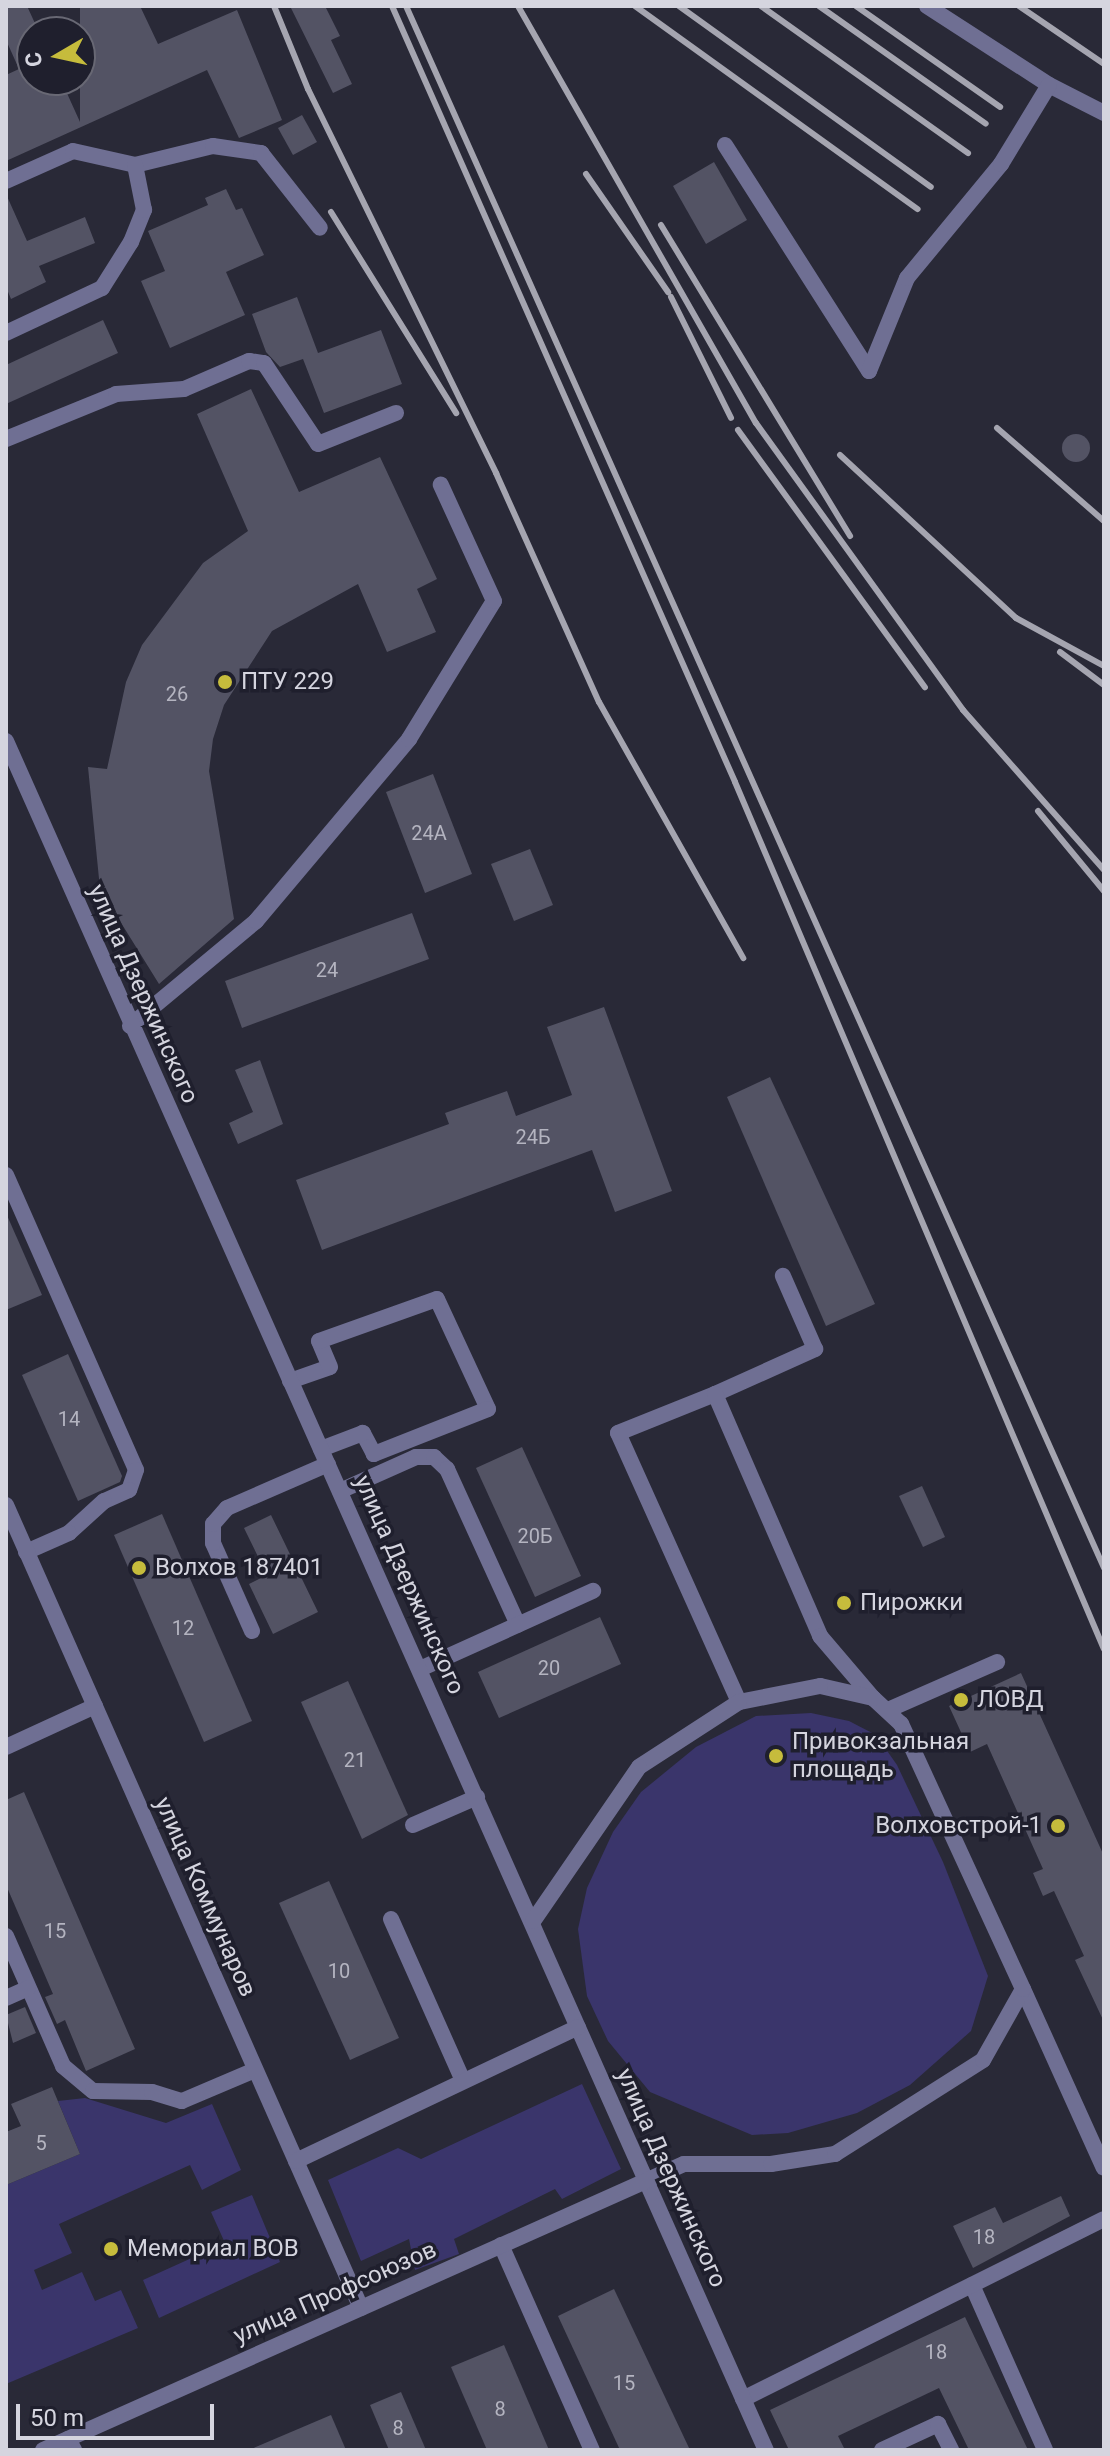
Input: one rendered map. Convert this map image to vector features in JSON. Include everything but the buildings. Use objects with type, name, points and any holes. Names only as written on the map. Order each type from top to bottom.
[{"type":"street","points":[[927,6],[1049,85],[1104,113]]},
{"type":"street","points":[[725,145],[869,371],[907,278],[1001,164],[1049,85]]},
{"type":"street","points":[[6,181],[73,151],[135,165],[213,146],[261,153],[320,228]]},
{"type":"street","points":[[6,333],[102,288],[131,242],[144,210],[135,165]]},
{"type":"street","points":[[6,439],[116,394],[184,389],[249,361],[264,363],[318,444],[396,413]]},
{"type":"street","points":[[130,1026],[256,921],[409,739],[494,601],[441,485]]},
{"type":"street","name":"улица Дзержинского","points":[[6,741],[130,1026],[533,1921],[766,2450]]},
{"type":"street","points":[[6,1175],[136,1470],[129,1490],[104,1501],[69,1533],[26,1552]]},
{"type":"street","points":[[739,1702],[618,1433],[815,1349],[783,1276]]},
{"type":"street","points":[[252,1631],[213,1543],[213,1524],[227,1508],[363,1433],[374,1454],[488,1409],[437,1299],[319,1341],[330,1367],[290,1381]]},
{"type":"street","points":[[715,1394],[820,1636],[873,1698],[890,1709],[1104,2168]]},
{"type":"street","points":[[340,1491],[416,1457],[434,1457],[447,1469],[518,1625]]},
{"type":"street","name":"улица Коммунаров","points":[[6,1505],[361,2308]]},
{"type":"street","points":[[420,1669],[593,1591]]},
{"type":"street","points":[[890,1709],[997,1662]]},
{"type":"street","points":[[533,1921],[639,1767],[739,1702],[820,1686],[873,1698]]},
{"type":"street","points":[[6,1747],[95,1706]]},
{"type":"street","points":[[413,1825],[477,1797]]},
{"type":"street","points":[[391,1919],[463,2081]]},
{"type":"street","points":[[6,1936],[63,2066],[93,2091],[152,2092],[182,2101],[255,2070]]},
{"type":"street","points":[[6,1998],[28,1988]]},
{"type":"street","points":[[646,2180],[684,2164],[771,2164],[835,2154],[983,2060],[1023,1989]]},
{"type":"street","points":[[296,2161],[578,2027]]},
{"type":"street","name":"улица Профсоюзов","points":[[43,2450],[71,2444],[361,2308],[646,2180]]},
{"type":"street","points":[[743,2399],[1104,2219]]},
{"type":"street","points":[[501,2245],[592,2450]]},
{"type":"street","points":[[972,2285],[1045,2450]]},
{"type":"street","points":[[882,2450],[938,2424],[951,2450]]},
{"type":"shaded area","points":[[811,1713],[849,1721],[876,1735],[897,1765],[943,1862],[988,1976],[971,2031],[910,2085],[857,2113],[788,2133],[752,2135],[650,2092],[608,2041],[587,1996],[578,1929],[587,1888],[613,1832],[641,1792],[696,1747],[756,1716]]},
{"type":"shaded area","points":[[582,2084],[621,2169],[562,2199],[555,2189],[454,2239],[459,2254],[415,2270],[409,2239],[361,2261],[328,2180],[398,2148],[421,2159]]},
{"type":"shaded area","points":[[85,2098],[166,2123],[212,2104],[241,2170],[202,2190],[190,2165],[59,2224],[72,2253],[34,2270],[42,2290],[82,2272],[95,2301],[121,2290],[138,2328],[6,2384],[6,2185],[80,2154],[58,2101]]},
{"type":"shaded area","points":[[252,2195],[280,2262],[159,2318],[143,2280],[225,2243],[211,2212]]},
{"type":"railway","points":[[274,6],[308,89],[496,473],[599,702],[743,958]]},
{"type":"railway","points":[[392,6],[735,782],[1104,1649]]},
{"type":"railway","points":[[406,6],[1104,1568]]},
{"type":"railway","points":[[518,6],[756,423],[963,710],[1104,870]]},
{"type":"railway","points":[[635,6],[918,209]]},
{"type":"railway","points":[[679,6],[931,187]]},
{"type":"railway","points":[[761,6],[968,153]]},
{"type":"railway","points":[[819,6],[986,124]]},
{"type":"railway","points":[[856,6],[1000,107]]},
{"type":"railway","points":[[1019,6],[1104,64]]},
{"type":"railway","points":[[586,174],[668,292]]},
{"type":"railway","points":[[331,212],[456,413]]},
{"type":"railway","points":[[661,225],[850,536]]},
{"type":"railway","points":[[671,297],[731,418]]},
{"type":"railway","points":[[997,428],[1104,521]]},
{"type":"railway","points":[[738,430],[925,687]]},
{"type":"railway","points":[[840,455],[1016,618],[1104,666]]},
{"type":"railway","points":[[1060,652],[1104,685]]},
{"type":"railway","points":[[1038,811],[1104,891]]},
{"type":"place","name":"ПТУ 229","points":[[225,682]]},
{"type":"place","name":"Волхов 187401","points":[[139,1568]]},
{"type":"place","name":"Пирожки","points":[[844,1603]]},
{"type":"place","name":"ЛОВД","points":[[961,1700]]},
{"type":"place","name":"Привокзальная площадь","points":[[776,1756]]},
{"type":"place","name":"Волховстрой-1","points":[[1058,1826]]},
{"type":"place","name":"Мемориал ВОВ","points":[[111,2249]]}]
